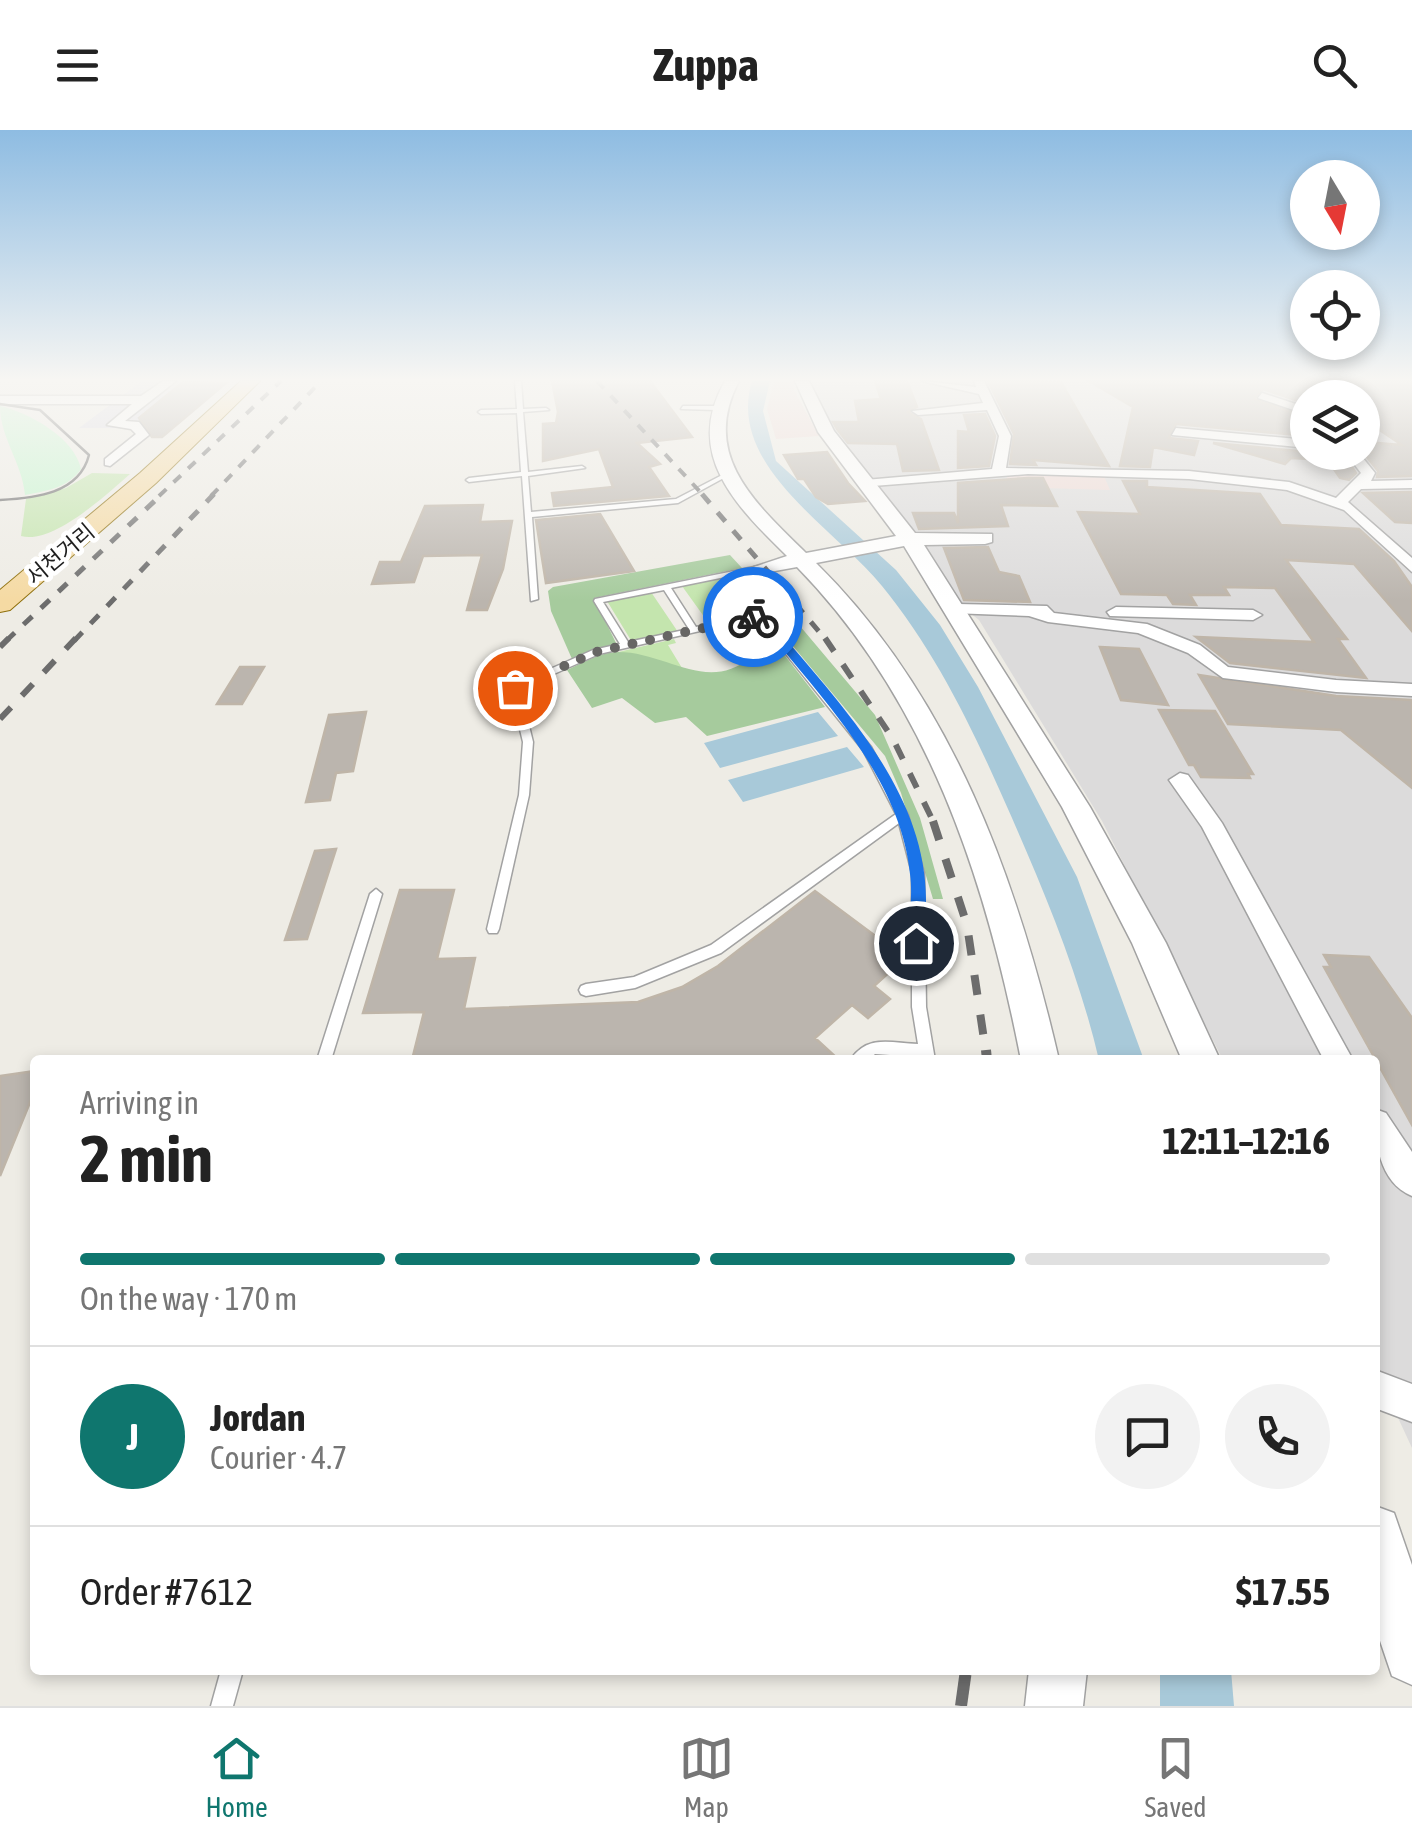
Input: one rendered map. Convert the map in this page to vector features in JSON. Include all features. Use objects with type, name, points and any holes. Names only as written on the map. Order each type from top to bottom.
[{"type":"main road","name":"서천거리","points":[[0,604],[173,455]]},
{"type":"street","points":[[110,462],[119,455]]},
{"type":"street","points":[[722,455],[728,474],[866,632],[935,745],[964,804],[1028,994],[1039,1055]]},
{"type":"street","points":[[843,455],[898,541],[956,609],[1086,824],[1150,943],[1199,1055]]},
{"type":"street","points":[[999,470],[1004,455]]},
{"type":"street","points":[[865,484],[999,470],[1228,479],[1289,486],[1340,502],[1377,529],[1412,566]]},
{"type":"street","points":[[1340,502],[1362,484],[1368,474],[1365,470]]},
{"type":"street","points":[[1362,484],[1412,484]]},
{"type":"street","points":[[764,567],[898,541],[985,538]]},
{"type":"street","points":[[956,609],[1253,615]]},
{"type":"street","points":[[1029,610],[1048,617],[1141,628],[1194,649],[1223,672],[1336,686],[1412,690]]},
{"type":"street","points":[[1180,780],[1211,823],[1336,1055]]},
{"type":"street","points":[[1380,1131],[1412,1180]]},
{"type":"street","points":[[1380,1392],[1412,1403]]},
{"type":"street","points":[[1390,1553],[1412,1656]]},
{"type":"street","points":[[1054,1706],[1057,1675]]},
{"type":"lane","points":[[525,455],[534,599]]},
{"type":"lane","points":[[469,480],[582,468]]},
{"type":"lane","points":[[528,515],[678,501],[728,474]]},
{"type":"lane","points":[[625,645],[598,601],[764,567]]},
{"type":"lane","points":[[727,574],[867,749],[902,814],[918,873],[916,943],[927,1055]]},
{"type":"lane","points":[[666,587],[694,630]]},
{"type":"lane","points":[[494,930],[524,795],[528,742],[515,688],[596,652],[760,615]]},
{"type":"lane","points":[[586,990],[634,982],[716,949],[902,814]]},
{"type":"lane","points":[[326,1055],[376,894]]},
{"type":"lane","points":[[863,1055],[872,1048],[920,1055]]},
{"type":"lane","points":[[222,1706],[231,1675]]},
{"type":"shaded area","points":[[851,455],[1290,455],[1290,470],[1380,470],[1380,455],[1412,455],[1412,1448],[1380,1379],[1380,1055],[1220,1055],[1102,821],[979,620],[956,602],[926,547]]},
{"type":"shaded area","points":[[1005,472],[1104,476],[1110,490],[1010,487]]},
{"type":"green space","points":[[13,455],[75,455],[81,469],[56,488],[25,495]]},
{"type":"green space","points":[[92,473],[130,474],[63,526],[34,537],[21,536],[26,499],[66,488]]},
{"type":"green space","points":[[730,555],[742,568],[594,598],[617,645],[572,659],[551,611],[548,591],[553,587]]},
{"type":"green space","points":[[756,574],[875,715],[920,818],[943,899],[933,899],[901,793],[885,756],[736,578]]},
{"type":"green space","points":[[722,578],[753,616],[710,625],[682,586]]},
{"type":"green space","points":[[651,592],[678,632],[632,642],[607,601]]},
{"type":"green space","points":[[752,626],[768,650],[779,648],[825,707],[707,736],[686,717],[655,723],[622,698],[592,708],[567,670],[618,652],[703,672],[719,672],[751,657],[746,630]]},
{"type":"green space","points":[[674,639],[676,643],[668,645],[682,668],[619,652],[597,657]]},
{"type":"water","points":[[762,455],[774,455],[776,461],[896,570],[940,625],[978,687],[1077,877],[1142,1055],[1098,1055],[1050,907],[970,727],[939,669],[882,586],[769,468]]},
{"type":"water","points":[[818,712],[838,736],[720,768],[704,743]]},
{"type":"water","points":[[847,747],[864,767],[743,802],[728,780]]},
{"type":"water","points":[[1160,1675],[1231,1675],[1234,1706],[1160,1706]]},
{"type":"building","points":[[543,455],[573,455],[543,461]]},
{"type":"building","points":[[601,455],[650,455],[660,464],[649,467],[669,496],[554,506],[552,493],[613,487]]},
{"type":"building","points":[[784,455],[829,455],[865,501],[828,504],[816,497],[804,479],[798,479]]},
{"type":"building","points":[[899,455],[934,455],[939,470],[903,471]]},
{"type":"building","points":[[958,455],[991,455],[989,466],[958,468]]},
{"type":"building","points":[[1011,455],[1102,455],[1109,466],[1033,460],[1036,465],[1010,464]]},
{"type":"building","points":[[1123,455],[1152,455],[1150,467],[1120,466]]},
{"type":"building","points":[[1253,455],[1290,455],[1285,464]]},
{"type":"building","points":[[1380,455],[1412,455],[1412,476],[1377,477]]},
{"type":"building","points":[[1334,470],[1354,470],[1356,473],[1349,480],[1340,478]]},
{"type":"building","points":[[1043,478],[1057,506],[1001,505],[1008,526],[919,529],[913,513],[954,513],[958,523],[958,483]]},
{"type":"building","points":[[1123,481],[1147,481],[1147,487],[1260,494],[1281,525],[1359,529],[1394,561],[1412,587],[1412,631],[1354,564],[1286,560],[1347,639],[1338,639],[1366,678],[1230,663],[1196,637],[1314,642],[1275,588],[1224,587],[1229,595],[1190,595],[1196,605],[1173,604],[1167,595],[1121,594],[1078,512],[1140,514]]},
{"type":"building","points":[[1412,492],[1412,523],[1395,522],[1363,493]]},
{"type":"building","points":[[483,505],[480,522],[512,521],[503,569],[487,610],[467,610],[482,555],[423,556],[414,582],[372,584],[380,562],[401,562],[425,506]]},
{"type":"building","points":[[600,514],[634,571],[546,583],[536,520]]},
{"type":"building","points":[[988,547],[999,572],[1019,576],[1030,602],[964,600],[944,548]]},
{"type":"building","points":[[1100,647],[1139,649],[1168,705],[1121,700]]},
{"type":"building","points":[[240,667],[264,667],[242,704],[217,704]]},
{"type":"building","points":[[1199,675],[1336,696],[1412,700],[1412,788],[1341,730],[1228,724]]},
{"type":"building","points":[[1159,710],[1215,711],[1253,774],[1248,774],[1250,778],[1201,777],[1194,765],[1189,765]]},
{"type":"building","points":[[366,712],[353,771],[336,773],[330,800],[306,802],[329,715]]},
{"type":"building","points":[[336,849],[307,939],[285,940],[315,851]]},
{"type":"building","points":[[400,890],[454,890],[437,959],[475,958],[464,1009],[638,1002],[682,987],[718,966],[815,891],[905,958],[874,986],[890,999],[868,1018],[852,1005],[815,1038],[834,1055],[413,1055],[424,1012],[363,1013]]},
{"type":"building","points":[[1324,955],[1369,957],[1412,1018],[1412,1125],[1380,1068],[1380,1055],[1373,1055],[1324,967],[1331,967]]},
{"type":"building","points":[[30,1072],[30,1102],[0,1176],[0,1076]]},
{"type":"tram line","points":[[0,500],[27,498],[66,486],[84,468],[89,455]]},
{"type":"railway","points":[[159,496],[203,455]]},
{"type":"railway","points":[[211,496],[251,455]]},
{"type":"railway","points":[[665,455],[704,496]]},
{"type":"railway","points":[[6,641],[162,494]]},
{"type":"railway","points":[[74,641],[214,494]]},
{"type":"railway","points":[[702,494],[827,641]]},
{"type":"railway","points":[[6,641],[9,638]]},
{"type":"railway","points":[[0,719],[76,638]]},
{"type":"railway","points":[[825,638],[893,739],[934,823]]},
{"type":"railway","points":[[0,647],[6,641]]},
{"type":"railway","points":[[933,821],[967,925],[986,1053]]},
{"type":"railway","points":[[986,1050],[986,1055]]},
{"type":"railway","points":[[961,1706],[965,1675]]},
{"type":"way so far","points":[[515,688],[596,652],[753,617]]},
{"type":"route","points":[[753,617],[760,615],[867,749],[902,814],[918,873],[916,943]]}]
